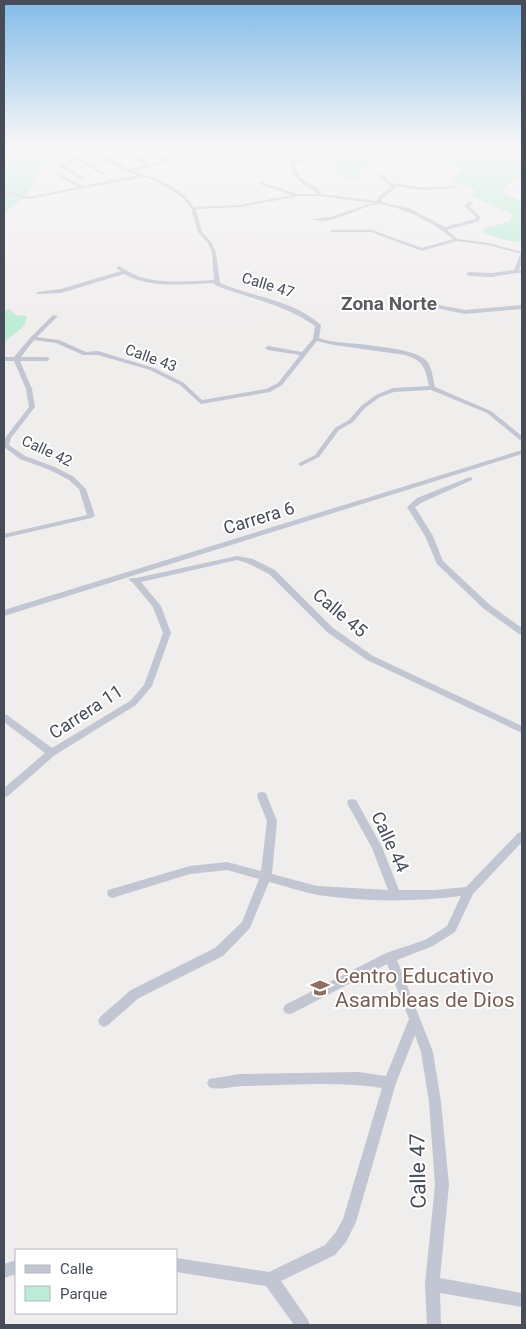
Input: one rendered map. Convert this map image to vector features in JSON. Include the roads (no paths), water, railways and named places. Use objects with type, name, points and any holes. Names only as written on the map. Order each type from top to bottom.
[{"type":"street","points":[[193,208],[216,207]]},
{"type":"street","points":[[314,218],[330,218],[365,207]]},
{"type":"street","points":[[397,207],[407,209],[444,229],[457,240]]},
{"type":"street","points":[[444,229],[477,220],[477,214],[467,207]]},
{"type":"street","name":"Calle 47","points":[[193,208],[200,232],[210,243],[214,253],[217,284],[231,290],[289,306],[309,317],[318,325],[316,339]]},
{"type":"street","points":[[332,231],[372,231],[422,250],[457,240],[488,244],[522,254],[519,271],[492,275],[469,274]]},
{"type":"street","points":[[119,268],[124,272],[158,282],[216,281]]},
{"type":"street","points":[[39,294],[61,291],[124,272]]},
{"type":"street","points":[[433,306],[465,312],[522,307]]},
{"type":"street","points":[[16,359],[33,338],[55,316]]},
{"type":"street","name":"Calle 43","points":[[33,338],[57,341],[85,354],[98,353],[152,369],[182,384],[201,402],[268,391],[280,384],[302,354]]},
{"type":"street","points":[[268,348],[302,354],[316,339],[330,343],[408,353],[422,360],[426,366],[432,388]]},
{"type":"street","points":[[4,359],[47,359]]},
{"type":"street","name":"Calle 42","points":[[4,536],[92,516],[81,487],[66,475],[48,466],[21,459],[5,445],[6,438],[32,407],[29,389],[16,359]]},
{"type":"street","points":[[301,464],[317,456],[337,429],[351,421],[363,407],[378,396],[393,390],[432,388],[489,412],[522,439]]},
{"type":"street","points":[[512,430],[522,428]]},
{"type":"street","points":[[4,431],[6,438]]},
{"type":"street","name":"Carrera 6","points":[[4,613],[522,452]]},
{"type":"street","points":[[509,456],[522,461]]},
{"type":"street","points":[[470,479],[420,500],[411,507],[429,536],[440,562],[487,607],[522,632]]},
{"type":"street","name":"Calle 45","points":[[136,581],[219,561],[237,558],[250,561],[272,572],[330,630],[370,658],[522,730]]},
{"type":"street","points":[[117,578],[136,581]]},
{"type":"street","name":"Carrera 11","points":[[4,793],[52,753],[133,703],[148,686],[167,633],[157,606],[136,581]]},
{"type":"street","points":[[4,716],[52,753]]},
{"type":"street","points":[[104,1021],[135,994],[219,952],[246,925],[266,876],[272,821],[262,796]]},
{"type":"street","name":"Calle 44","points":[[352,803],[377,847],[395,895]]},
{"type":"street","points":[[288,1008],[390,956],[429,943],[451,929],[469,891],[522,836]]},
{"type":"street","points":[[112,893],[190,870],[227,866],[317,890],[435,896],[469,891]]},
{"type":"street","name":"Calle 47","points":[[390,956],[415,1019],[428,1060],[435,1102],[442,1185],[432,1284],[434,1325]]},
{"type":"street","points":[[178,1264],[270,1279],[330,1250],[341,1237],[349,1222],[390,1083],[415,1019]]},
{"type":"street","points":[[213,1083],[240,1080],[359,1078],[390,1083]]},
{"type":"street","points":[[270,1279],[303,1325]]},
{"type":"street","points":[[432,1284],[522,1300]]},
{"type":"place","name":"Centro Educativo Asambleas de Dios","points":[[320,988]]},
{"type":"district","name":"Zona Norte","points":[[389,303]]}]
